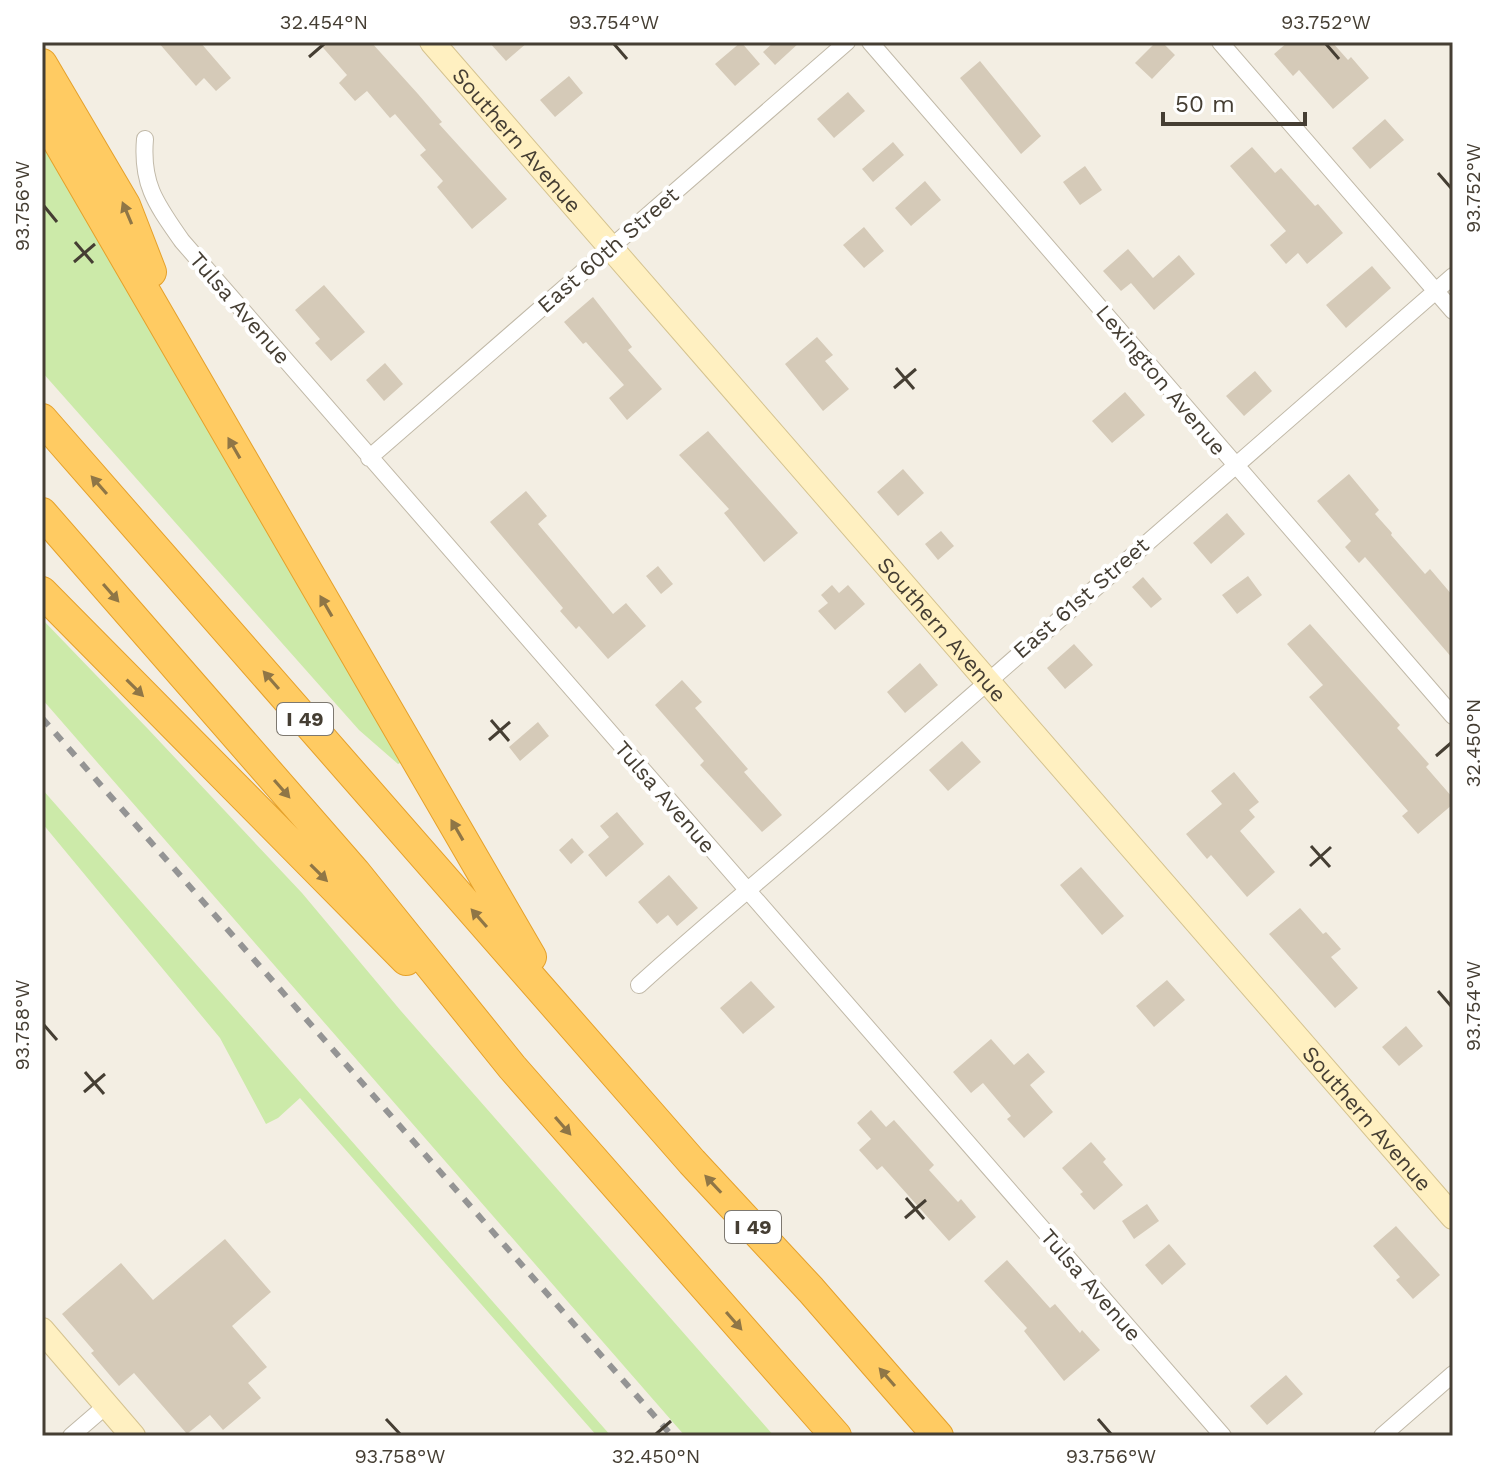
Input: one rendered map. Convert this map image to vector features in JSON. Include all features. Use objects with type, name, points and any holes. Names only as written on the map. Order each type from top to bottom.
[{"type":"highway","points":[[42,64],[125,205],[185,364]]},
{"type":"highway","points":[[42,114],[567,1019]]},
{"type":"highway","name":"I 49","points":[[42,419],[567,1019],[938,1436]]},
{"type":"highway","name":"I 49","points":[[42,513],[373,894],[512,1067],[836,1436]]},
{"type":"highway","points":[[42,592],[512,1067]]},
{"type":"street","name":"Southern Avenue","points":[[432,42],[1453,1217]]},
{"type":"street","name":"East 60th Street","points":[[369,458],[847,42]]},
{"type":"street","name":"Lexington Avenue","points":[[870,42],[1453,716]]},
{"type":"street","points":[[1220,42],[1453,311]]},
{"type":"street","name":"Tulsa Avenue","points":[[145,139],[143,159],[148,185],[156,203],[182,241],[1223,1436]]},
{"type":"street","name":"East 61st Street","points":[[639,985],[1233,464],[1453,276]]},
{"type":"street","points":[[42,1330],[133,1436]]},
{"type":"street","points":[[1382,1436],[1453,1374]]},
{"type":"street","points":[[71,1436],[107,1405]]},
{"type":"green space","points":[[42,135],[405,761],[398,764],[359,730],[42,372]]},
{"type":"green space","points":[[42,619],[302,893],[401,1011],[774,1436],[685,1436],[42,699]]},
{"type":"green space","points":[[42,789],[611,1436],[597,1436],[300,1098],[278,1118],[266,1124],[220,1038],[42,823]]},
{"type":"building","points":[[158,42],[200,42],[231,78],[216,91],[204,78],[196,86]]},
{"type":"building","points":[[318,42],[371,42],[507,199],[472,229],[437,187],[443,181],[420,155],[426,150],[395,114],[390,118],[367,91],[355,101],[339,83],[347,75]]},
{"type":"building","points":[[489,42],[528,42],[506,61]]},
{"type":"building","points":[[741,42],[760,64],[735,86],[715,64]]},
{"type":"building","points":[[774,42],[800,42],[775,65],[763,52]]},
{"type":"building","points":[[1156,42],[1162,42],[1175,55],[1152,79],[1135,63]]},
{"type":"building","points":[[1288,42],[1332,42],[1348,60],[1351,57],[1369,78],[1333,109],[1299,70],[1293,76],[1274,54]]},
{"type":"building","points":[[980,61],[1041,136],[1021,154],[960,78]]},
{"type":"building","points":[[569,76],[583,93],[555,117],[540,100]]},
{"type":"building","points":[[848,92],[865,111],[834,138],[817,119]]},
{"type":"building","points":[[1385,119],[1404,140],[1370,169],[1352,148]]},
{"type":"building","points":[[893,142],[904,155],[873,182],[862,169]]},
{"type":"building","points":[[1252,147],[1275,173],[1281,168],[1343,233],[1307,264],[1298,253],[1286,264],[1270,245],[1286,231],[1230,166]]},
{"type":"building","points":[[1085,166],[1102,190],[1080,205],[1063,182]]},
{"type":"building","points":[[925,181],[941,200],[911,226],[895,208]]},
{"type":"building","points":[[864,227],[884,251],[864,268],[843,245]]},
{"type":"building","points":[[1128,249],[1153,278],[1179,255],[1195,274],[1154,310],[1131,283],[1121,291],[1103,271]]},
{"type":"building","points":[[1372,266],[1391,288],[1346,328],[1326,305]]},
{"type":"building","points":[[324,285],[365,332],[331,361],[315,343],[320,339],[295,310]]},
{"type":"building","points":[[593,297],[632,347],[628,350],[662,389],[627,420],[609,398],[624,385],[564,322]]},
{"type":"building","points":[[817,337],[833,355],[825,361],[849,389],[823,411],[785,364]]},
{"type":"building","points":[[385,363],[403,384],[384,401],[366,380]]},
{"type":"building","points":[[1255,371],[1272,391],[1244,416],[1226,396]]},
{"type":"building","points":[[1125,392],[1145,415],[1112,443],[1092,421]]},
{"type":"building","points":[[708,431],[798,533],[764,562],[724,513],[729,509],[679,455]]},
{"type":"building","points":[[903,469],[924,493],[898,516],[877,492]]},
{"type":"building","points":[[1349,474],[1379,510],[1375,514],[1391,535],[1425,574],[1430,569],[1453,596],[1453,659],[1365,557],[1359,563],[1345,547],[1351,541],[1317,501]]},
{"type":"building","points":[[526,491],[547,516],[538,524],[613,614],[626,603],[646,626],[608,659],[579,626],[576,629],[560,611],[563,608],[490,522]]},
{"type":"building","points":[[1227,513],[1245,534],[1211,564],[1193,543]]},
{"type":"building","points":[[941,531],[954,546],[938,560],[925,544]]},
{"type":"building","points":[[658,566],[673,584],[661,594],[646,576]]},
{"type":"building","points":[[1248,576],[1262,595],[1237,614],[1222,595]]},
{"type":"building","points":[[1143,577],[1162,599],[1151,608],[1132,587]]},
{"type":"building","points":[[832,585],[839,593],[848,585],[865,604],[835,630],[818,611],[828,603],[821,595]]},
{"type":"building","points":[[1310,624],[1400,725],[1397,728],[1429,764],[1426,767],[1453,798],[1453,804],[1418,834],[1402,816],[1408,811],[1309,697],[1323,685],[1287,644]]},
{"type":"building","points":[[1074,644],[1093,665],[1065,689],[1047,668]]},
{"type":"building","points":[[920,663],[938,685],[905,713],[887,692]]},
{"type":"building","points":[[682,680],[702,702],[695,708],[748,769],[744,772],[782,815],[762,832],[700,765],[704,761],[655,705]]},
{"type":"building","points":[[538,722],[549,736],[520,761],[509,747]]},
{"type":"building","points":[[962,741],[981,762],[948,791],[929,770]]},
{"type":"building","points":[[1234,772],[1259,802],[1249,810],[1255,817],[1240,831],[1275,872],[1247,897],[1211,855],[1207,859],[1186,834],[1222,804],[1211,791]]},
{"type":"building","points":[[617,812],[644,844],[606,877],[588,855],[609,837],[600,826]]},
{"type":"building","points":[[572,838],[584,852],[571,864],[559,850]]},
{"type":"building","points":[[1081,867],[1124,916],[1102,935],[1060,885]]},
{"type":"building","points":[[669,875],[698,908],[677,926],[668,915],[657,924],[638,902]]},
{"type":"building","points":[[1300,908],[1341,949],[1331,957],[1358,988],[1335,1008],[1269,934]]},
{"type":"building","points":[[1167,980],[1185,1000],[1154,1027],[1136,1006]]},
{"type":"building","points":[[751,981],[775,1007],[743,1034],[720,1008]]},
{"type":"building","points":[[1406,1026],[1423,1046],[1399,1066],[1382,1047]]},
{"type":"building","points":[[991,1039],[1014,1065],[1028,1053],[1045,1072],[1030,1085],[1053,1112],[1024,1138],[1007,1119],[1011,1116],[983,1083],[971,1093],[953,1072]]},
{"type":"building","points":[[871,1110],[886,1127],[894,1120],[934,1165],[929,1170],[976,1217],[949,1241],[882,1166],[877,1170],[859,1150],[871,1139],[857,1123]]},
{"type":"building","points":[[1091,1142],[1123,1185],[1094,1210],[1062,1168]]},
{"type":"building","points":[[1147,1204],[1159,1221],[1134,1239],[1122,1221]]},
{"type":"building","points":[[1396,1226],[1440,1275],[1413,1299],[1396,1280],[1400,1277],[1373,1246]]},
{"type":"building","points":[[225,1239],[271,1292],[232,1326],[267,1367],[248,1383],[261,1398],[223,1430],[210,1415],[187,1434],[134,1373],[119,1386],[62,1314],[121,1263],[153,1300]]},
{"type":"building","points":[[1169,1244],[1186,1264],[1162,1285],[1145,1265]]},
{"type":"building","points":[[1007,1260],[1050,1308],[1055,1304],[1080,1333],[1082,1330],[1100,1350],[1064,1381],[1024,1331],[1027,1328],[984,1281]]},
{"type":"building","points":[[1286,1375],[1303,1394],[1267,1425],[1250,1406]]},
{"type":"railway","points":[[42,718],[672,1436]]}]
